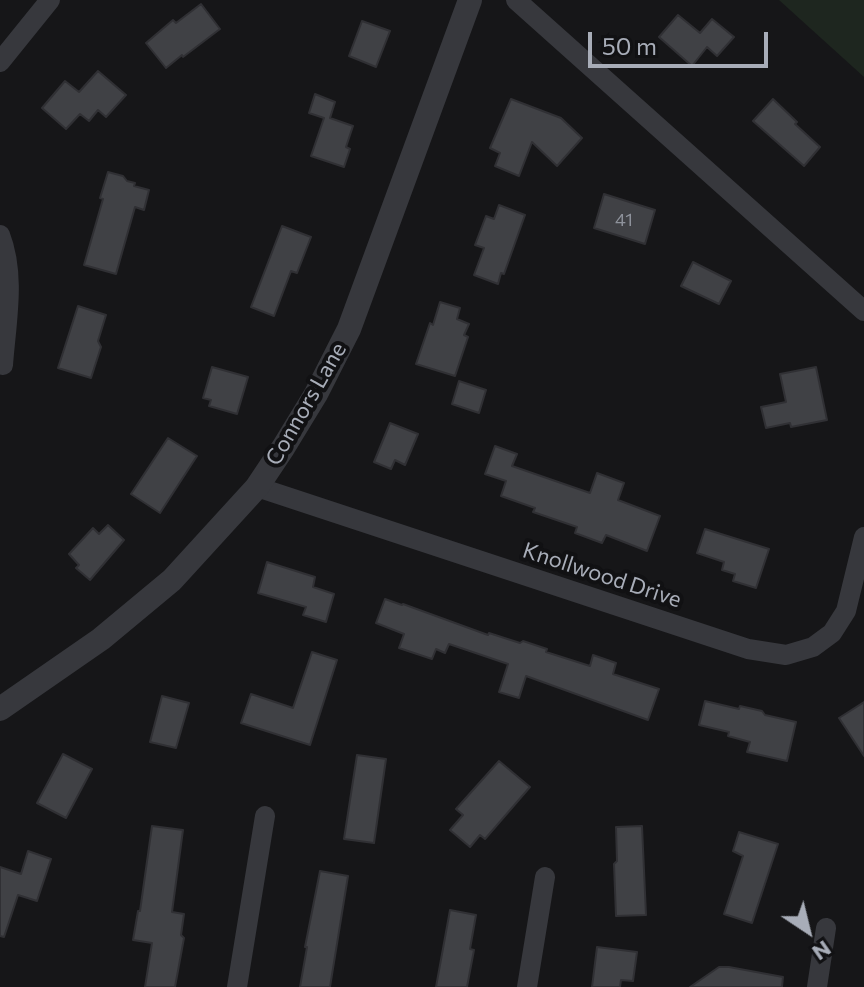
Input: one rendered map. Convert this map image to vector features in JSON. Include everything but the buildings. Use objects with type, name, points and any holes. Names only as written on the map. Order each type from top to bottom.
[{"type":"street","points":[[0,62],[50,0]]},
{"type":"street","name":"Connors Lane","points":[[0,709],[81,654],[150,600],[193,559],[257,487],[316,394],[349,329],[470,0]]},
{"type":"street","points":[[516,0],[864,311]]},
{"type":"street","points":[[0,235],[5,247],[9,290],[3,365]]},
{"type":"street","name":"Knollwood Drive","points":[[257,487],[748,649],[786,655],[813,647],[832,633],[846,611],[864,537]]},
{"type":"street","points":[[237,987],[265,816]]},
{"type":"street","points":[[527,987],[545,877]]},
{"type":"street","points":[[817,987],[826,928]]},
{"type":"shaded area","points":[[779,0],[864,0],[864,77],[790,10]]}]
